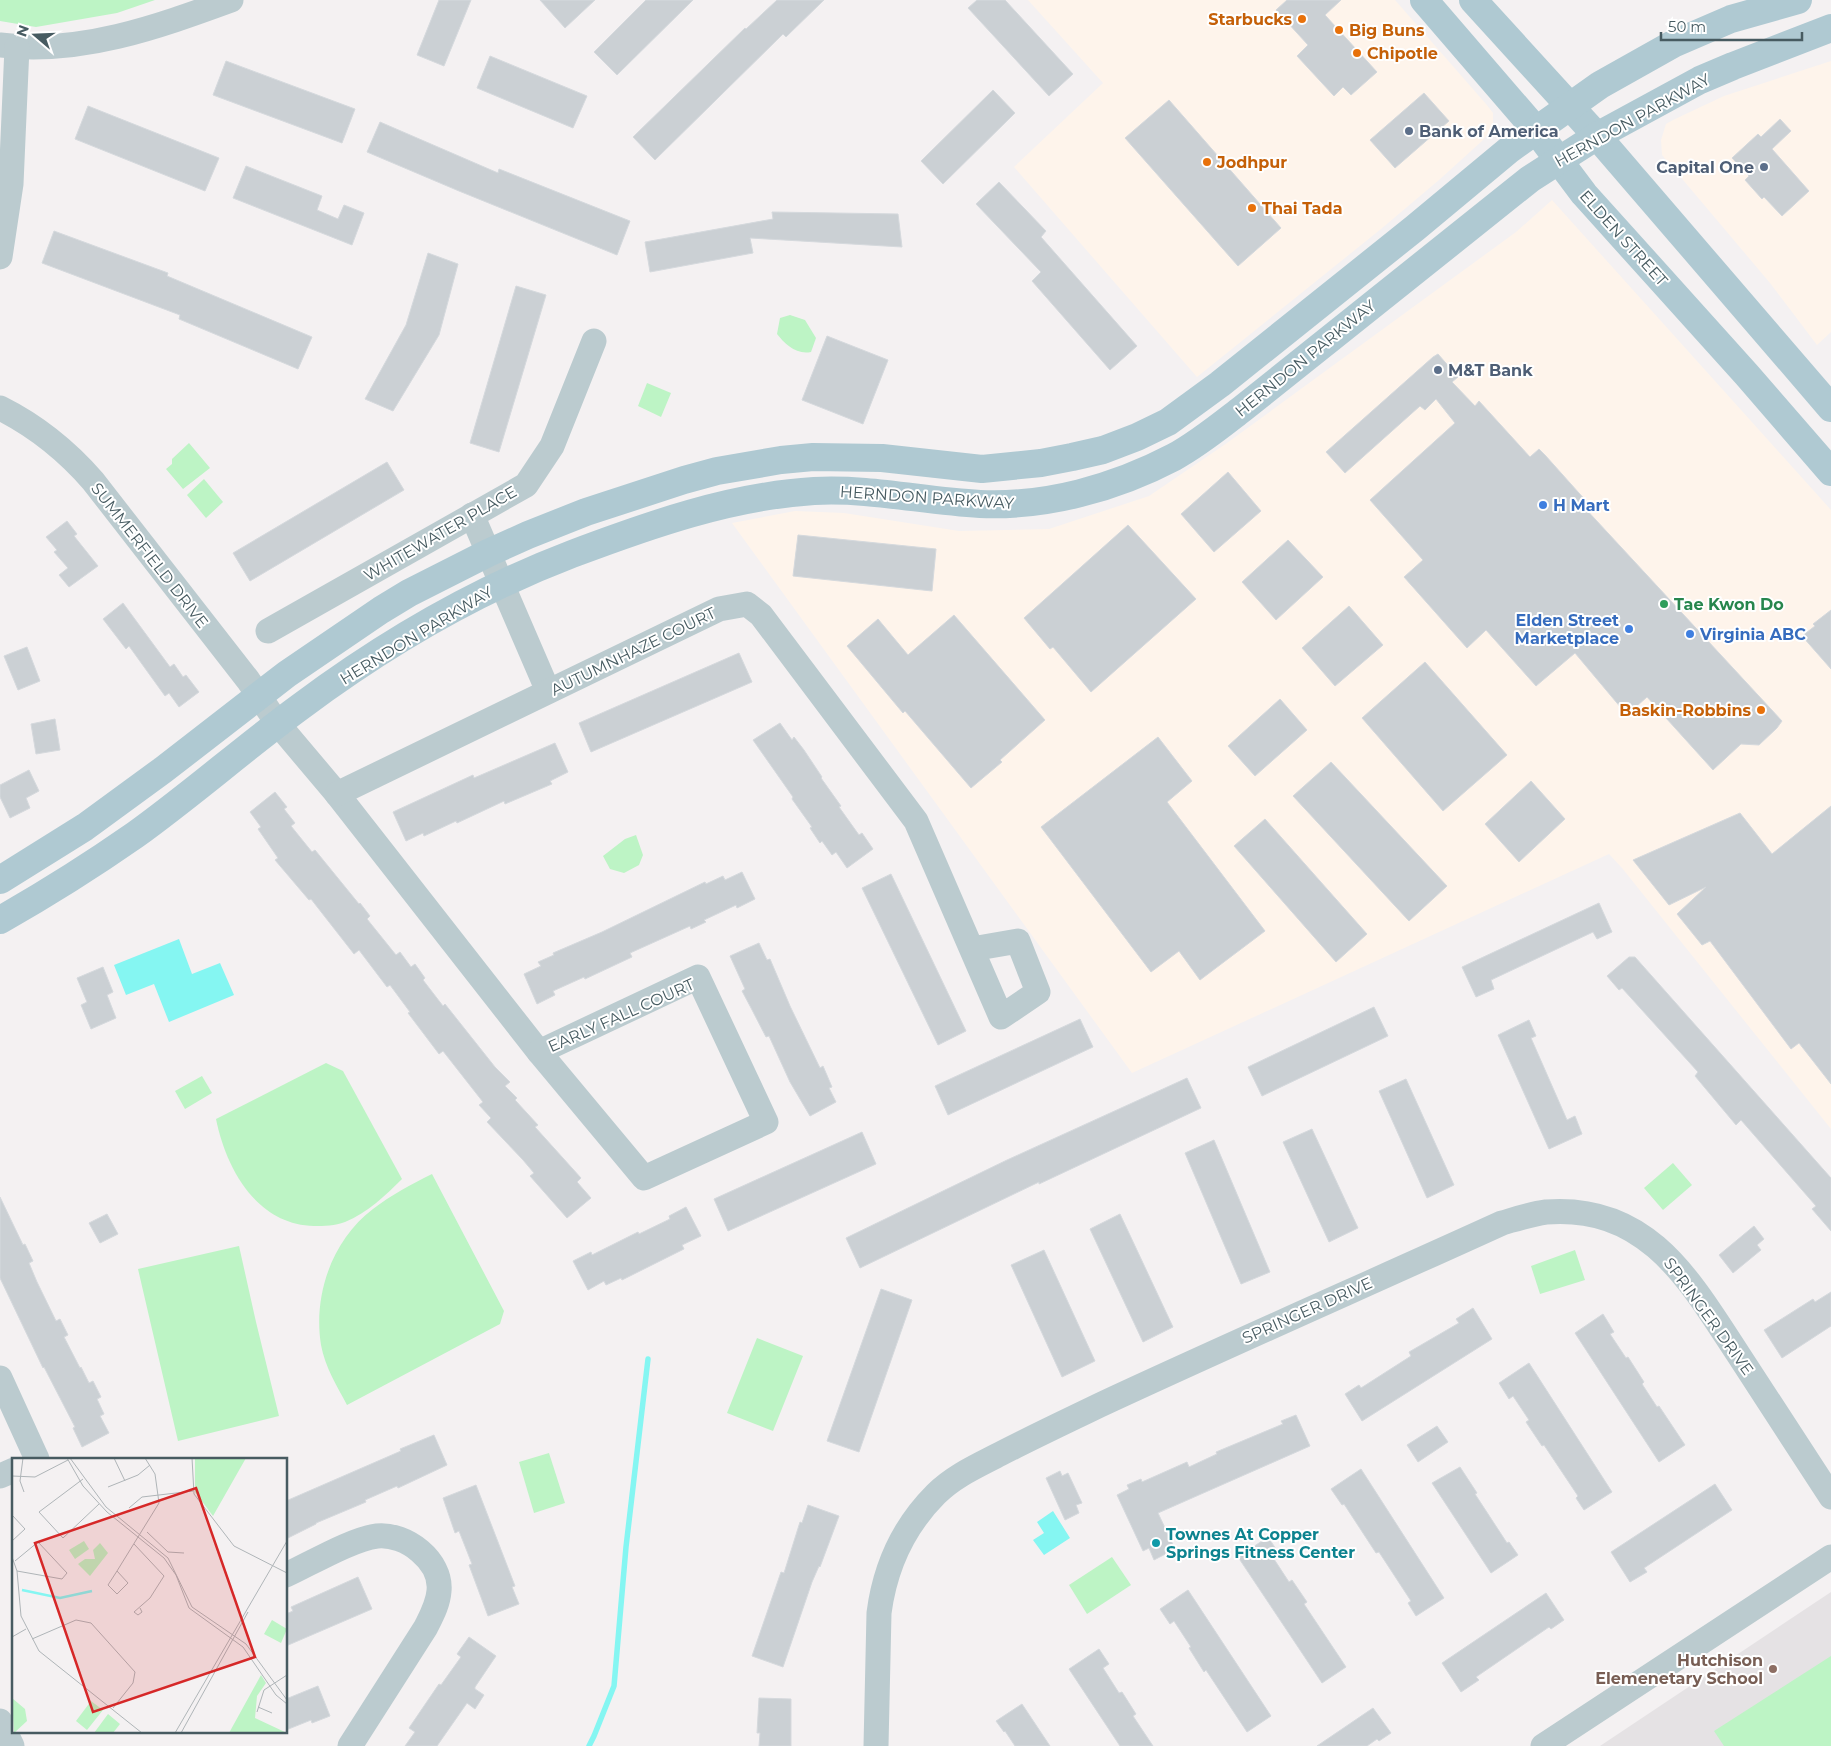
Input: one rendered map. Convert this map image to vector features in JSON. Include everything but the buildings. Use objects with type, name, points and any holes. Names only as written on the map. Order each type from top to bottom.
[{"type":"main road","name":"ELDEN STREET","points":[[1424,0],[1536,130],[1584,194],[1747,375],[1831,472]]},
{"type":"main road","points":[[1473,0],[1597,136],[1831,408]]},
{"type":"main road","name":"HERNDON PARKWAY","points":[[0,880],[85,827],[163,770],[258,696],[317,653],[388,606],[409,593],[528,535],[619,500],[684,480],[746,466],[813,457],[846,456],[911,460],[982,469],[1041,463],[1103,450],[1137,437],[1168,422],[1220,384],[1415,228],[1510,149],[1600,86],[1674,44],[1731,19],[1798,0]]},
{"type":"main road","name":"HERNDON PARKWAY","points":[[0,920],[134,835],[301,706],[367,660],[450,610],[502,584],[572,554],[670,520],[737,502],[811,492],[847,490],[878,492],[943,501],[1015,504],[1078,493],[1120,481],[1146,471],[1175,456],[1218,428],[1524,183],[1559,160],[1597,136],[1700,80],[1831,28]]},
{"type":"street","points":[[0,257],[11,184],[8,46],[56,47],[96,42],[131,34],[231,0]]},
{"type":"street","name":"WHITEWATER PLACE","points":[[268,631],[526,485],[552,446],[594,341]]},
{"type":"street","name":"SUMMERFIELD DRIVE","points":[[0,408],[19,417],[50,438],[93,481],[278,724]]},
{"type":"street","points":[[472,515],[548,692]]},
{"type":"street","name":"AUTUMNHAZE COURT","points":[[337,794],[719,609],[746,604],[761,616],[916,820],[972,949]]},
{"type":"street","name":"EARLY FALL COURT","points":[[278,724],[337,794],[539,1052],[644,1178],[766,1122],[698,977],[539,1052]]},
{"type":"street","name":"SPRINGER DRIVE","points":[[876,1746],[879,1613],[881,1596],[890,1563],[905,1533],[925,1507],[948,1484],[961,1474],[1042,1433],[1224,1347],[1502,1223],[1531,1215],[1562,1212],[1593,1215],[1621,1224],[1658,1248],[1678,1267],[1713,1316],[1831,1497]]},
{"type":"street","points":[[0,1378],[38,1458]]},
{"type":"street","points":[[0,1476],[12,1471]]},
{"type":"street","points":[[288,1574],[360,1540],[379,1536],[398,1539],[415,1547],[428,1558],[436,1574],[440,1589],[436,1607],[426,1627],[350,1746]]},
{"type":"street","points":[[1543,1746],[1831,1556]]},
{"type":"street","points":[[0,1715],[12,1709]]},
{"type":"street","points":[[0,1721],[12,1746]]},
{"type":"shaded area","points":[[1028,0],[1395,0],[1486,104],[1493,113],[1493,123],[1491,130],[1482,141],[1439,180],[1197,377],[1014,167],[1103,83]]},
{"type":"shaded area","points":[[1831,61],[1831,332],[1817,345],[1770,283],[1662,155],[1661,140],[1666,124],[1724,96]]},
{"type":"shaded area","points":[[1552,200],[1831,510],[1831,1129],[1609,854],[1132,1073],[732,523],[795,511],[844,513],[959,531],[1049,529],[1149,496],[1227,443],[1516,232]]},
{"type":"shaded area","name":"Hutchison Elemenetary School","points":[[1831,1592],[1831,1746],[1600,1746]]},
{"type":"green space","points":[[0,0],[155,0],[117,13],[36,27],[0,21]]},
{"type":"green space","points":[[790,315],[805,320],[816,338],[811,352],[796,350],[787,345],[777,334],[780,318]]},
{"type":"green space","points":[[647,383],[671,393],[661,417],[638,406]]},
{"type":"green space","points":[[189,443],[210,468],[183,489],[166,469],[172,464],[172,459]]},
{"type":"green space","points":[[204,479],[223,502],[206,518],[187,495]]},
{"type":"green space","points":[[636,835],[643,855],[639,865],[624,873],[610,869],[603,856],[625,839]]},
{"type":"green space","points":[[326,1063],[343,1071],[402,1179],[361,1214],[345,1222],[326,1226],[314,1226],[294,1223],[276,1216],[247,1191],[236,1175],[228,1157],[216,1119]]},
{"type":"green space","points":[[202,1076],[212,1093],[185,1109],[175,1091]]},
{"type":"green space","points":[[1673,1163],[1692,1185],[1663,1210],[1644,1188]]},
{"type":"green space","points":[[432,1174],[504,1311],[500,1324],[347,1405],[328,1369],[321,1345],[320,1307],[323,1288],[329,1270],[336,1252],[346,1236],[359,1222],[387,1199]]},
{"type":"green space","points":[[239,1246],[279,1416],[178,1441],[138,1269]]},
{"type":"green space","points":[[1575,1250],[1585,1280],[1540,1294],[1531,1266]]},
{"type":"green space","points":[[757,1338],[803,1356],[773,1431],[727,1413]]},
{"type":"green space","points":[[549,1453],[565,1503],[534,1513],[519,1462]]},
{"type":"green space","points":[[1112,1557],[1131,1585],[1087,1614],[1069,1585]]},
{"type":"green space","points":[[1831,1656],[1831,1746],[1724,1746],[1714,1731]]},
{"type":"water","points":[[179,939],[192,974],[220,963],[234,995],[169,1022],[154,984],[126,995],[114,965]]},
{"type":"water","points":[[1053,1511],[1070,1538],[1044,1555],[1033,1540],[1044,1533],[1037,1522]]},
{"type":"waterway","points":[[589,1746],[614,1686],[626,1547],[648,1359]]},
{"type":"place","name":"Starbucks","points":[[1302,19]]},
{"type":"place","name":"Big Buns","points":[[1339,30]]},
{"type":"place","name":"Chipotle","points":[[1357,53]]},
{"type":"place","name":"Bank of America","points":[[1409,131]]},
{"type":"place","name":"Jodhpur","points":[[1207,162]]},
{"type":"place","name":"Capital One","points":[[1764,167]]},
{"type":"place","name":"Thai Tada","points":[[1252,208]]},
{"type":"place","name":"M&T Bank","points":[[1438,370]]},
{"type":"place","name":"H Mart","points":[[1543,505]]},
{"type":"place","name":"Tae Kwon Do","points":[[1664,604]]},
{"type":"place","name":"Elden Street Marketplace","points":[[1629,629]]},
{"type":"place","name":"Virginia ABC","points":[[1690,634]]},
{"type":"place","name":"Baskin-Robbins","points":[[1761,710]]},
{"type":"place","name":"Townes At Copper Springs Fitness Center","points":[[1156,1543]]},
{"type":"place","name":"Hutchison Elemenetary School","points":[[1773,1669]]}]
